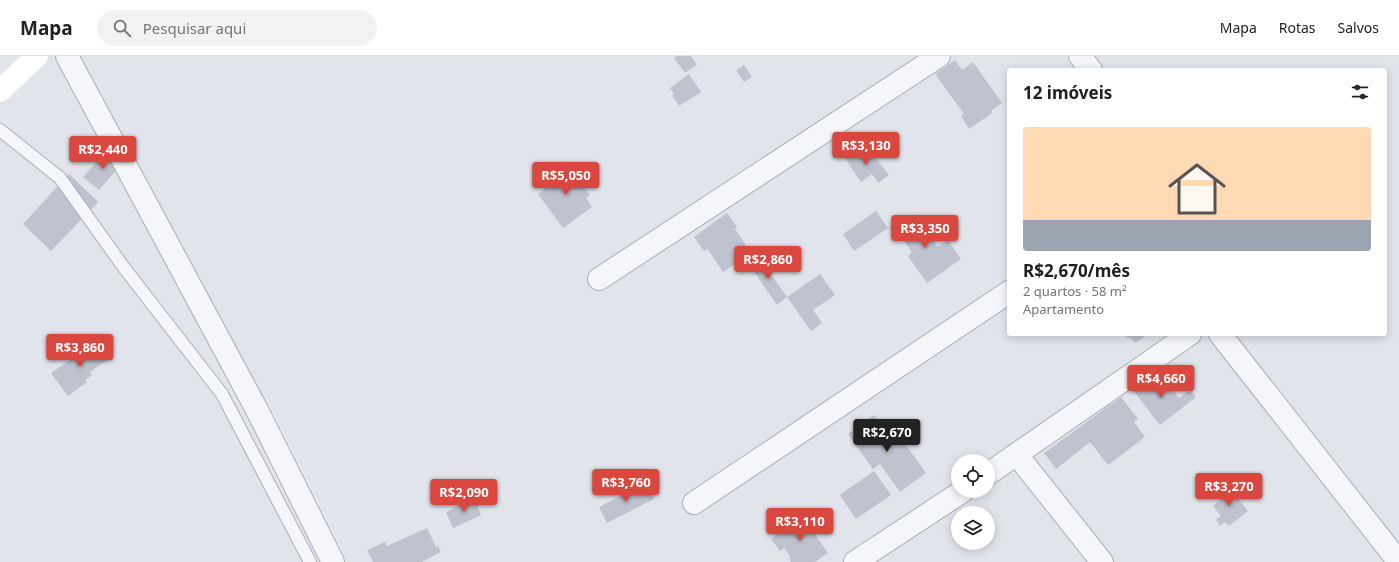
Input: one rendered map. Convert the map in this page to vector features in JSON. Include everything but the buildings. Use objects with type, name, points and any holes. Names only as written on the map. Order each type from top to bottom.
[{"type":"main road","points":[[0,90],[37,56]]},
{"type":"street","points":[[67,56],[257,410],[333,562]]},
{"type":"street","points":[[599,279],[940,56]]},
{"type":"street","points":[[1080,56],[1089,68]]},
{"type":"street","points":[[694,503],[1007,293]]},
{"type":"street","points":[[995,469],[1187,336]]},
{"type":"street","points":[[1222,336],[1399,562]]},
{"type":"street","points":[[1017,455],[1102,562]]},
{"type":"street","points":[[855,562],[952,498]]},
{"type":"street","points":[[1059,508],[1083,562]]},
{"type":"lane","points":[[0,130],[60,178],[125,269],[222,394],[310,562]]}]
